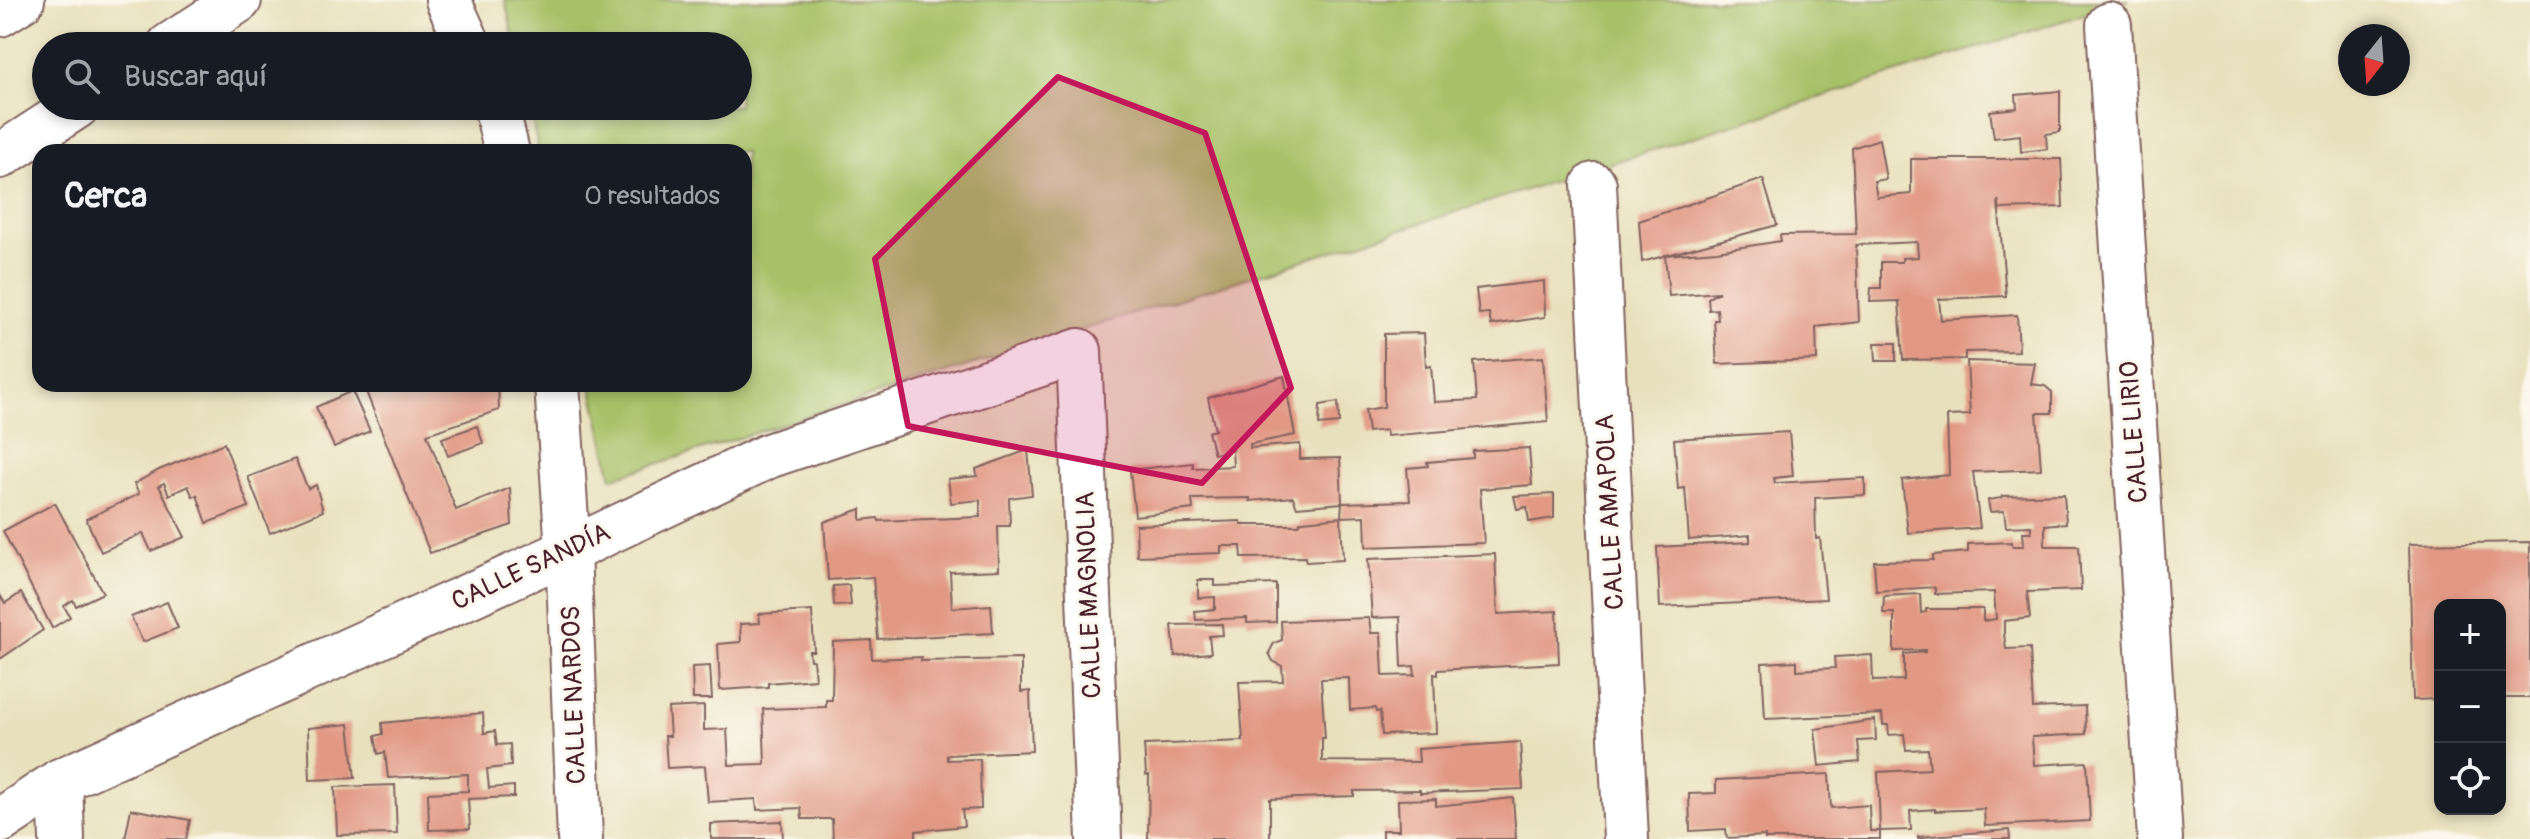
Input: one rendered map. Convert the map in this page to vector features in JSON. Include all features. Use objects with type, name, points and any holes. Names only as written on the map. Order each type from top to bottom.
[{"type":"street","points":[[0,14],[22,0]]},
{"type":"street","points":[[190,32],[239,0]]},
{"type":"street","points":[[448,0],[463,32]]},
{"type":"street","name":"CALLE LIRIO","points":[[2109,25],[2160,839]]},
{"type":"street","points":[[0,156],[55,120]]},
{"type":"street","points":[[499,120],[505,144]]},
{"type":"street","name":"CALLE AMAPOLA","points":[[1594,185],[1626,839]]},
{"type":"street","name":"CALLE SANDÍA","points":[[0,821],[60,781],[568,551],[768,456],[1079,351]]},
{"type":"street","name":"CALLE MAGNOLIA","points":[[1079,351],[1099,839]]},
{"type":"street","name":"CALLE NARDOS","points":[[558,392],[568,551],[580,839]]},
{"type":"street","points":[[60,781],[62,839]]},
{"type":"highlighted area","points":[[1058,77],[1205,133],[1291,388],[1202,483],[908,426],[875,259]]},
{"type":"green space","points":[[505,0],[2129,0],[612,478],[593,392],[752,392],[752,144],[537,144],[532,120],[752,120],[752,32],[512,32]]},
{"type":"building","points":[[2060,91],[2060,132],[2046,134],[2047,149],[2021,152],[2020,135],[1994,138],[1990,111],[2017,108],[2016,95]]},
{"type":"building","points":[[1879,139],[1886,179],[1874,181],[1877,197],[1911,194],[1911,159],[2061,159],[2063,207],[2000,209],[1998,200],[2006,296],[1939,299],[1941,320],[2017,315],[2019,351],[1965,352],[1965,359],[1903,360],[1899,301],[1870,302],[1871,288],[1881,288],[1881,262],[1902,262],[1902,258],[1918,257],[1917,242],[1856,245],[1859,322],[1816,327],[1817,360],[1717,364],[1714,320],[1718,320],[1717,309],[1709,310],[1708,298],[1719,292],[1669,296],[1665,255],[1781,241],[1780,235],[1856,234],[1852,148]]},
{"type":"building","points":[[1763,179],[1777,225],[1642,262],[1639,221]]},
{"type":"building","points":[[1544,281],[1545,317],[1491,325],[1489,313],[1479,314],[1476,289]]},
{"type":"building","points":[[1424,333],[1426,367],[1431,366],[1434,402],[1477,400],[1474,362],[1543,357],[1548,422],[1387,436],[1386,430],[1368,432],[1365,410],[1384,407],[1384,334]]},
{"type":"building","points":[[1875,343],[1896,343],[1896,361],[1876,361]]},
{"type":"building","points":[[1967,361],[2035,363],[2031,384],[2045,386],[2052,392],[2052,413],[2037,413],[2041,469],[1973,472],[1980,528],[1908,533],[1902,480],[1949,475],[1947,416],[1970,415]]},
{"type":"building","points":[[1284,376],[1295,435],[1250,444],[1250,448],[1300,444],[1300,459],[1340,458],[1342,503],[1297,507],[1293,497],[1250,501],[1250,498],[1192,499],[1193,509],[1135,516],[1130,470],[1193,463],[1193,468],[1233,466],[1232,449],[1214,454],[1208,432],[1215,430],[1208,398]]},
{"type":"building","points":[[352,392],[370,431],[334,447],[316,407]]},
{"type":"building","points":[[366,392],[498,392],[499,410],[427,434],[456,510],[510,488],[512,525],[430,553]]},
{"type":"building","points":[[1338,402],[1339,423],[1319,425],[1320,405]]},
{"type":"building","points":[[477,426],[483,443],[448,456],[442,438]]},
{"type":"building","points":[[1789,432],[1793,476],[1774,478],[1775,483],[1865,478],[1865,495],[1815,498],[1816,539],[1820,538],[1826,599],[1660,607],[1657,547],[1750,542],[1750,535],[1689,540],[1685,488],[1678,489],[1674,439]]},
{"type":"building","points":[[224,443],[249,507],[207,523],[197,495],[193,497],[188,486],[169,495],[164,483],[159,486],[185,537],[151,551],[143,533],[101,552],[86,519],[139,494],[134,484],[159,470]]},
{"type":"building","points":[[1529,448],[1532,485],[1480,489],[1484,543],[1366,547],[1365,516],[1341,517],[1342,503],[1410,501],[1407,468],[1428,466],[1427,462],[1473,458],[1473,451]]},
{"type":"building","points":[[1028,450],[1032,495],[1009,498],[1010,526],[998,526],[999,570],[950,572],[952,608],[991,605],[993,633],[878,639],[873,577],[828,580],[824,522],[861,509],[861,520],[980,517],[980,500],[951,503],[948,479],[977,476],[976,469]]},
{"type":"building","points":[[295,459],[308,489],[316,485],[323,511],[270,533],[248,477]]},
{"type":"building","points":[[1554,494],[1554,518],[1529,522],[1527,507],[1517,509],[1514,496]]},
{"type":"building","points":[[2064,494],[2066,523],[2045,525],[2045,546],[2079,546],[2081,590],[2027,592],[2030,618],[2004,621],[2004,634],[2006,649],[2030,648],[2033,708],[2085,706],[2086,734],[2032,737],[2034,765],[2087,762],[2090,821],[1985,826],[1984,809],[1935,809],[1910,811],[1911,830],[1880,831],[1878,772],[1930,769],[1928,749],[1906,750],[1904,734],[1889,735],[1888,725],[1883,725],[1882,714],[1765,719],[1762,663],[1797,661],[1797,670],[1835,668],[1834,657],[1872,655],[1873,681],[1904,680],[1904,654],[1925,650],[1894,651],[1894,613],[1883,613],[1884,596],[1920,594],[1921,613],[1926,609],[1983,609],[1983,621],[1996,619],[1994,592],[1935,594],[1935,587],[1876,591],[1874,561],[1933,560],[1933,555],[1968,552],[1968,544],[2012,542],[2012,546],[2024,546],[2023,532],[2031,532],[2031,526],[2006,527],[2004,511],[1990,512],[1988,500],[2002,496]]},
{"type":"building","points":[[55,503],[103,593],[76,606],[73,600],[64,606],[70,617],[52,628],[3,531]]},
{"type":"building","points":[[1341,517],[1343,560],[1306,562],[1305,557],[1242,558],[1241,546],[1221,546],[1221,553],[1137,556],[1136,525],[1241,521],[1241,525],[1299,525],[1303,521]]},
{"type":"building","points":[[2530,542],[2530,698],[2506,698],[2506,599],[2434,599],[2434,699],[2413,700],[2409,544]]},
{"type":"building","points":[[1495,554],[1498,614],[1557,611],[1559,663],[1438,670],[1438,675],[1434,674],[1436,733],[1382,735],[1380,711],[1376,712],[1375,708],[1350,710],[1349,678],[1321,679],[1325,738],[1322,738],[1322,761],[1419,762],[1418,749],[1520,742],[1523,789],[1420,793],[1420,790],[1354,791],[1354,796],[1270,799],[1270,839],[1148,839],[1149,775],[1146,775],[1144,745],[1243,741],[1239,682],[1283,681],[1282,666],[1273,661],[1269,653],[1274,643],[1282,640],[1281,621],[1369,618],[1371,633],[1381,633],[1383,676],[1415,675],[1414,666],[1402,667],[1400,617],[1372,618],[1368,559]]},
{"type":"building","points":[[1198,580],[1215,580],[1215,586],[1276,584],[1276,622],[1247,623],[1247,618],[1196,620],[1195,611],[1215,609],[1215,597],[1198,598]]},
{"type":"building","points":[[849,585],[851,605],[834,606],[833,586]]},
{"type":"building","points":[[21,593],[43,630],[0,659],[0,595],[5,603]]},
{"type":"building","points":[[167,602],[178,628],[143,642],[131,617]]},
{"type":"building","points":[[812,611],[814,651],[809,651],[815,679],[768,683],[768,687],[720,690],[718,644],[741,642],[740,624],[760,623],[759,614]]},
{"type":"building","points":[[1222,624],[1223,635],[1209,636],[1211,653],[1175,656],[1172,625]]},
{"type":"building","points":[[871,640],[872,659],[1021,659],[1021,692],[1030,691],[1032,751],[947,755],[947,760],[980,759],[981,809],[962,810],[964,826],[916,831],[916,839],[833,839],[832,819],[802,819],[801,808],[757,810],[756,799],[708,802],[705,766],[667,768],[665,736],[670,736],[668,708],[704,706],[704,730],[727,729],[729,765],[765,764],[763,709],[826,707],[826,700],[832,700],[833,642]]},
{"type":"building","points":[[710,666],[712,699],[693,699],[692,667]]},
{"type":"building","points":[[483,713],[484,733],[495,731],[497,745],[510,744],[511,766],[487,769],[489,788],[514,786],[514,797],[468,799],[470,829],[429,830],[428,793],[468,791],[468,774],[388,778],[385,752],[378,754],[375,736],[383,734],[382,723]]},
{"type":"building","points":[[1875,720],[1876,740],[1858,741],[1860,762],[1819,766],[1815,729]]},
{"type":"building","points":[[349,724],[355,778],[310,780],[308,728]]},
{"type":"building","points":[[1829,774],[1831,808],[1869,805],[1870,831],[1880,831],[1880,839],[1727,838],[1726,829],[1690,831],[1689,794],[1716,793],[1716,780]]},
{"type":"building","points":[[395,785],[397,834],[337,835],[335,787]]},
{"type":"building","points":[[1513,798],[1516,839],[1382,839],[1382,830],[1399,830],[1398,800],[1436,799],[1436,806]]},
{"type":"building","points":[[131,809],[190,820],[186,839],[125,839]]},
{"type":"building","points":[[782,821],[783,839],[711,839],[711,824]]},
{"type":"building","points":[[2009,830],[2010,839],[1918,839],[1918,837]]}]
